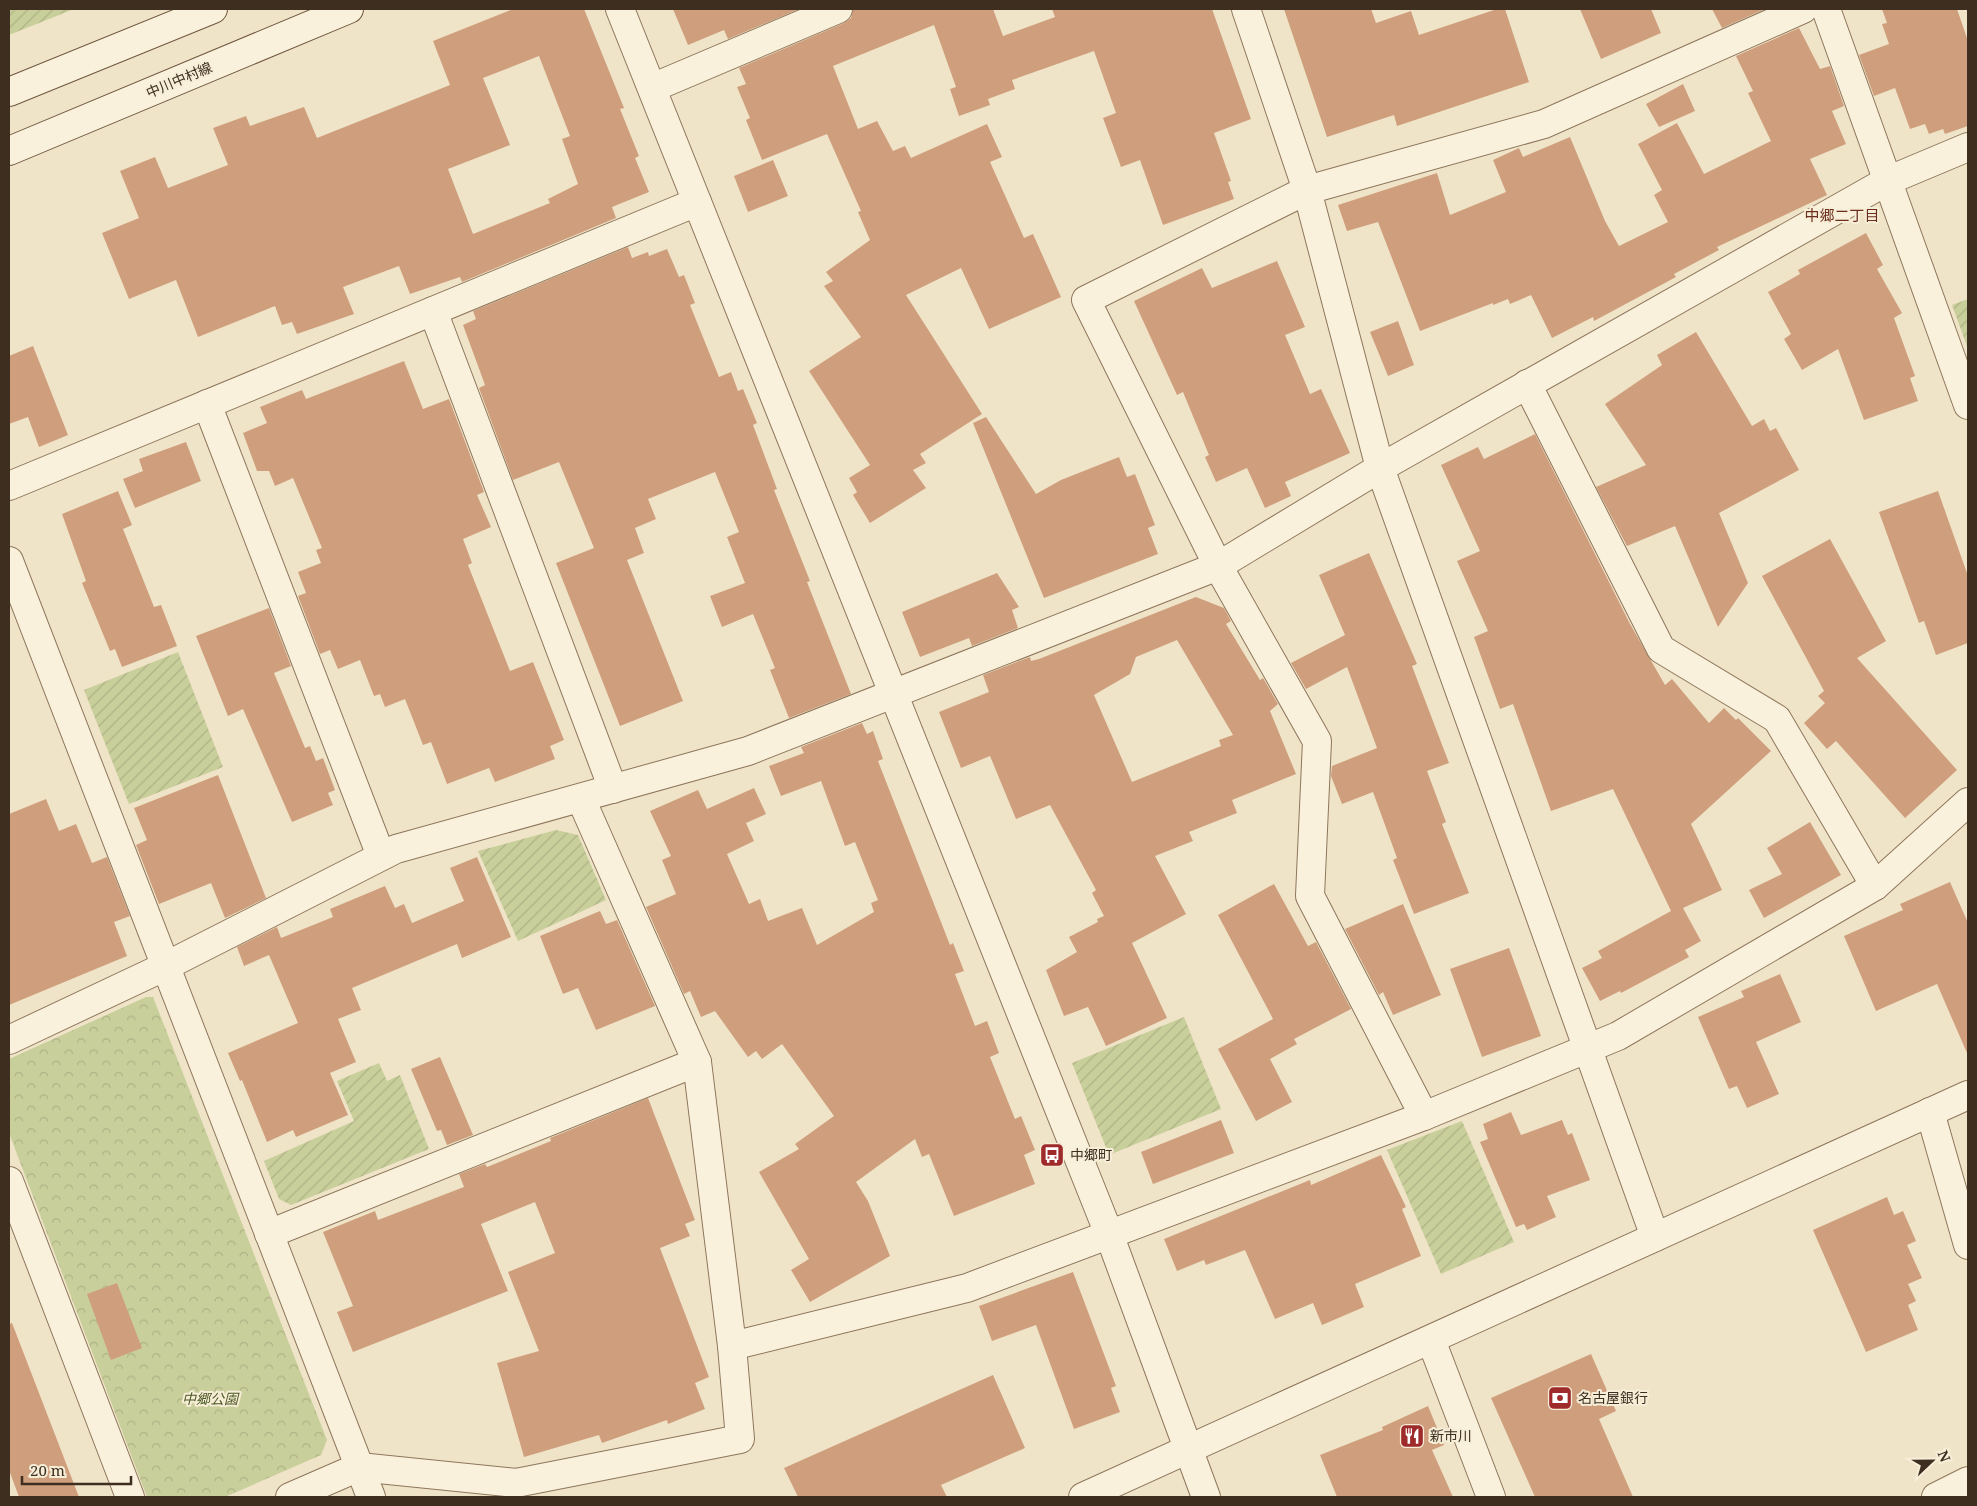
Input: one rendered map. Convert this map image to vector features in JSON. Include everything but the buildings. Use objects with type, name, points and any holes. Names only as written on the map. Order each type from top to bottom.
[{"type":"street","points":[[9,92],[213,9]]},
{"type":"street","name":"中川中村線","points":[[9,151],[348,9]]},
{"type":"street","points":[[620,9],[1109,1234],[1206,1497]]},
{"type":"street","points":[[652,88],[838,9]]},
{"type":"street","points":[[1246,9],[1308,190],[1380,468],[1655,1238]]},
{"type":"street","points":[[1424,1116],[1310,896],[1317,741],[1218,566],[1086,300],[1308,190],[1544,124],[1803,9]]},
{"type":"street","points":[[1826,9],[1968,406]]},
{"type":"street","points":[[9,1040],[166,966],[396,849],[748,751],[1218,566],[1380,468],[1887,181],[1968,147]]},
{"type":"street","points":[[9,486],[697,202]]},
{"type":"street","points":[[433,311],[613,789]]},
{"type":"street","points":[[1527,384],[1661,649],[1777,719],[1875,886]]},
{"type":"street","points":[[207,404],[381,856]]},
{"type":"street","points":[[9,561],[371,1497]]},
{"type":"street","points":[[290,1497],[359,1467],[516,1483],[740,1439],[732,1346],[697,1062],[581,799]]},
{"type":"street","points":[[732,1346],[967,1288],[1424,1116],[1618,1036],[1875,886],[1968,802]]},
{"type":"street","points":[[269,1234],[697,1062]]},
{"type":"street","points":[[1083,1497],[1968,1095]]},
{"type":"street","points":[[1930,1112],[1968,1245]]},
{"type":"street","points":[[9,1181],[130,1497]]},
{"type":"street","points":[[1431,1340],[1491,1497]]},
{"type":"street","points":[[1936,1497],[1968,1482]]},
{"type":"green space","points":[[9,9],[74,9],[9,35]]},
{"type":"green space","points":[[1968,299],[1968,349],[1952,305]]},
{"type":"green space","points":[[178,652],[223,767],[129,804],[84,690]]},
{"type":"green space","points":[[556,830],[578,835],[606,900],[518,941],[478,851]]},
{"type":"green space","name":"中郷公園","points":[[146,997],[153,997],[327,1440],[321,1455],[225,1497],[147,1497],[9,1133],[9,1059]]},
{"type":"green space","points":[[1184,1017],[1221,1109],[1109,1155],[1072,1063]]},
{"type":"green space","points":[[379,1063],[387,1081],[400,1075],[429,1149],[291,1205],[279,1199],[264,1161],[354,1121],[337,1081]]},
{"type":"green space","points":[[1462,1121],[1514,1242],[1441,1274],[1387,1150]]},
{"type":"place","name":"中郷町","points":[[1052,1155]]},
{"type":"place","name":"名古屋銀行","points":[[1560,1398]]},
{"type":"place","name":"新市川","points":[[1412,1436]]},
{"type":"district","name":"中郷二丁目","points":[[1842,216]]}]
